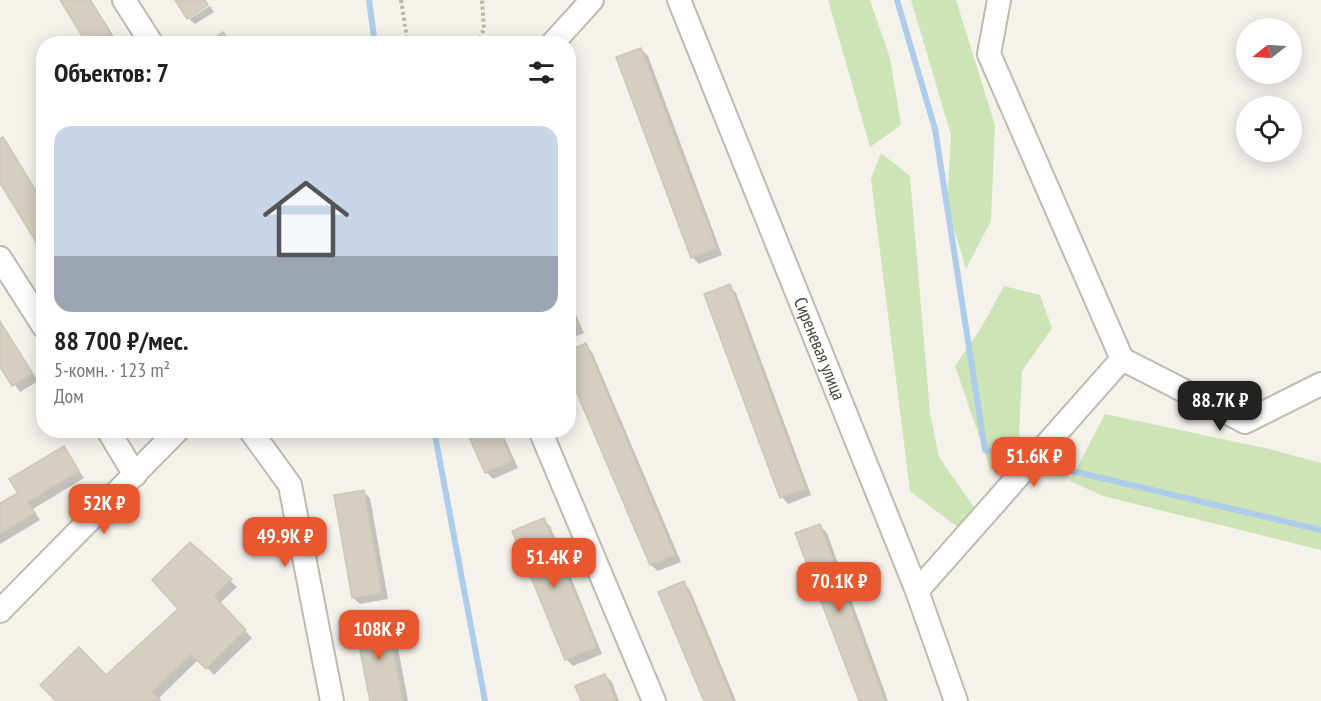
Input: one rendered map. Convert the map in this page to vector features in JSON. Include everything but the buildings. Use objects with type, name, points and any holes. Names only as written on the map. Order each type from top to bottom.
[{"type":"street","points":[[124,0],[147,36]]},
{"type":"street","points":[[559,36],[592,0]]},
{"type":"street","name":"Сиреневая улица","points":[[679,0],[917,591],[956,701]]},
{"type":"street","points":[[999,0],[989,54],[1122,359],[1245,422],[1321,384]]},
{"type":"street","points":[[0,258],[36,314]]},
{"type":"street","points":[[917,591],[1122,359]]},
{"type":"street","points":[[113,438],[135,475]]},
{"type":"street","points":[[0,611],[170,438]]},
{"type":"street","points":[[256,438],[290,485],[332,701]]},
{"type":"street","points":[[543,438],[654,701]]},
{"type":"path","points":[[401,0],[407,36]]},
{"type":"path","points":[[480,36],[484,28],[482,0]]},
{"type":"green space","points":[[828,0],[870,0],[890,58],[901,125],[870,147]]},
{"type":"green space","points":[[911,0],[956,0],[995,125],[991,221],[966,269],[947,205],[951,135]]},
{"type":"green space","points":[[881,153],[910,176],[930,413],[939,457],[975,509],[960,529],[910,491],[871,179]]},
{"type":"green space","points":[[1004,286],[1040,295],[1052,328],[1022,371],[1019,437],[991,471],[955,366],[981,328]]},
{"type":"green space","points":[[1105,414],[1269,449],[1321,463],[1321,550],[1103,496],[1070,481]]},
{"type":"waterway","points":[[369,0],[374,36]]},
{"type":"waterway","points":[[897,0],[935,129],[985,450],[1011,456]]},
{"type":"waterway","points":[[436,438],[485,701]]},
{"type":"waterway","points":[[1051,466],[1321,530]]}]
